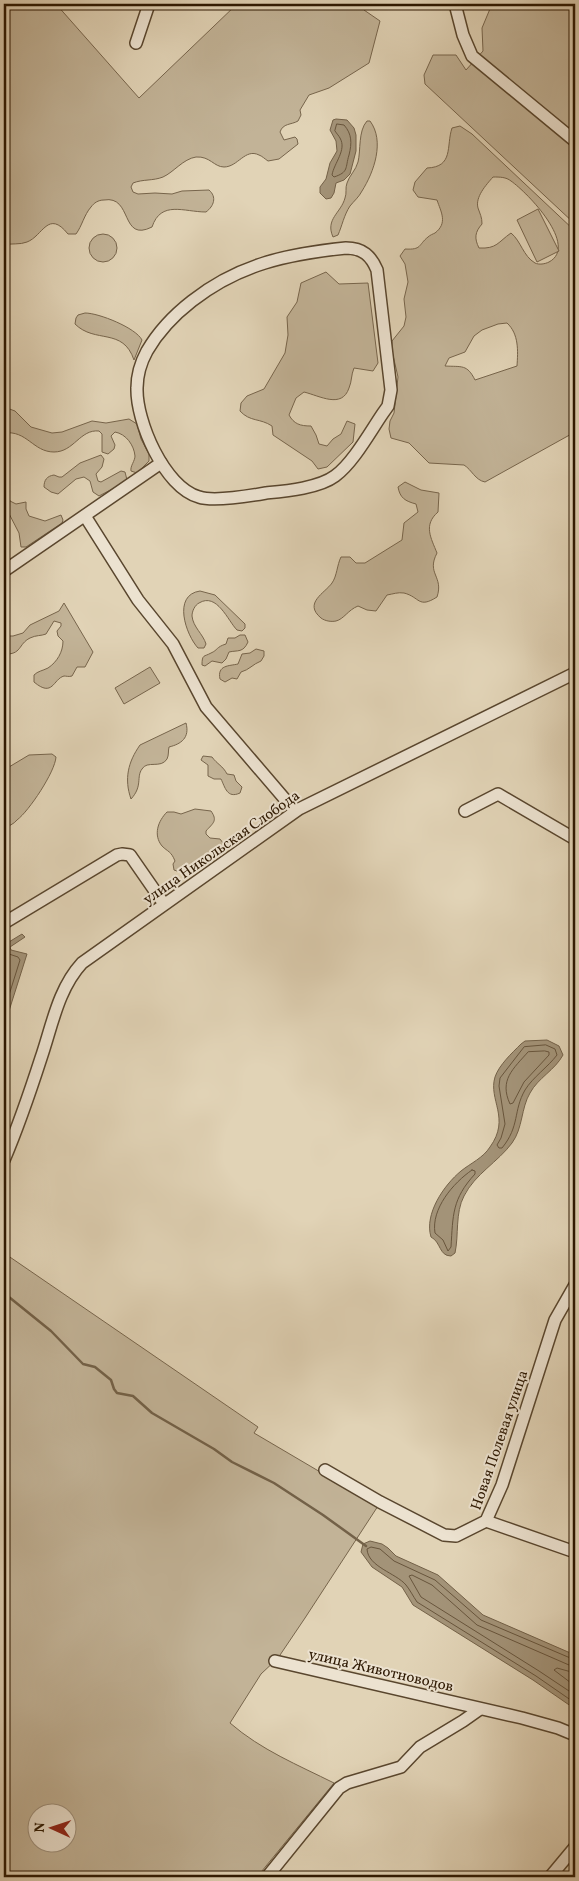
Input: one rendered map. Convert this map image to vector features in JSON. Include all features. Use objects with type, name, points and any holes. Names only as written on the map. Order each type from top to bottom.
[{"type":"street","points":[[136,43],[149,4]]},
{"type":"street","points":[[455,4],[463,35],[472,56],[575,141]]},
{"type":"street","points":[[346,248],[361,250],[370,257],[377,270],[391,390],[388,406],[384,413],[343,470],[320,484],[252,495],[204,498],[183,489],[161,463],[139,411],[137,387],[139,372],[146,353],[177,314],[215,284],[269,260],[291,255],[346,248]]},
{"type":"street","points":[[4,571],[161,463]]},
{"type":"street","points":[[85,516],[135,596],[173,644],[203,702],[294,811]]},
{"type":"street","name":"улица Никольская Слобода","points":[[4,1160],[68,982],[82,963],[294,811],[575,673]]},
{"type":"street","points":[[465,811],[498,794],[575,839]]},
{"type":"street","points":[[4,923],[117,855],[122,854],[130,856],[164,904]]},
{"type":"street","name":"Новая Полевая улица","points":[[325,1470],[380,1502],[444,1535],[456,1536],[486,1521],[502,1485],[555,1320],[575,1285]]},
{"type":"street","points":[[486,1521],[575,1552]]},
{"type":"street","name":"улица Животноводов","points":[[274,1661],[480,1708],[558,1728],[575,1735]]},
{"type":"street","points":[[267,1877],[339,1788],[347,1783],[401,1767],[420,1747],[463,1721],[480,1708]]},
{"type":"street","points":[[550,1877],[575,1847]]},
{"type":"shaded area","points":[[4,4],[56,4],[139,98],[237,4],[362,4],[364,10],[380,21],[369,63],[329,88],[309,95],[300,110],[301,115],[298,121],[281,129],[280,132],[284,140],[295,137],[298,144],[279,159],[268,161],[259,155],[250,154],[229,166],[220,167],[205,158],[196,157],[187,160],[163,177],[133,183],[131,187],[133,192],[138,194],[172,194],[182,191],[209,190],[214,198],[211,207],[206,212],[167,210],[161,213],[152,227],[142,230],[135,229],[130,224],[119,204],[113,200],[102,200],[95,203],[89,210],[76,234],[68,234],[61,227],[50,224],[27,242],[4,245]]},
{"type":"shaded area","points":[[492,4],[575,4],[575,224],[425,84],[424,75],[433,55],[456,55],[466,70],[483,51],[482,28]]},
{"type":"shaded area","points":[[367,121],[370,121],[377,138],[374,166],[361,193],[348,209],[338,235],[333,237],[331,231],[332,221],[343,203],[346,196],[347,183],[357,165],[362,130]]},
{"type":"shaded area","points":[[460,126],[472,134],[575,231],[575,432],[485,482],[464,465],[429,463],[409,443],[391,438],[389,429],[394,413],[398,377],[392,351],[392,341],[404,326],[406,317],[404,299],[408,282],[405,264],[400,256],[405,249],[414,249],[435,233],[442,221],[442,213],[437,200],[418,197],[413,190],[415,182],[427,168],[436,167],[445,160],[452,128]],"holes":[[[493,177],[505,178],[519,187],[548,220],[558,244],[557,254],[549,262],[538,264],[531,260],[511,233],[494,246],[479,248],[476,235],[482,224],[477,204],[482,191]],[[507,323],[516,337],[517,366],[475,380],[469,371],[463,367],[445,366],[449,358],[465,352],[474,336],[482,330]]]},
{"type":"shaded area","points":[[538,209],[559,251],[537,262],[517,220]]},
{"type":"shaded area","points":[[103,234],[113,238],[117,248],[113,258],[103,262],[93,258],[89,248],[93,238]]},
{"type":"shaded area","points":[[326,272],[339,284],[368,283],[378,363],[373,371],[354,368],[349,388],[341,398],[336,400],[323,398],[304,392],[296,398],[289,415],[298,424],[311,426],[319,444],[327,446],[341,434],[347,421],[355,424],[353,442],[327,467],[318,469],[312,461],[273,435],[272,426],[248,417],[240,411],[241,403],[247,396],[264,389],[285,353],[288,335],[287,317],[297,302],[301,283]]},
{"type":"shaded area","points":[[85,313],[116,322],[138,335],[142,340],[134,360],[123,343],[116,339],[83,330],[75,324],[78,315]]},
{"type":"shaded area","points":[[4,407],[15,411],[31,427],[52,433],[62,432],[92,421],[106,423],[129,419],[137,424],[141,439],[149,454],[149,461],[137,473],[131,471],[135,456],[133,448],[126,438],[115,432],[111,436],[115,445],[114,449],[108,454],[102,452],[102,434],[99,431],[87,433],[61,451],[54,452],[41,449],[19,435],[4,433]]},
{"type":"shaded area","points":[[101,455],[104,459],[102,467],[96,474],[98,481],[101,482],[121,471],[125,472],[127,480],[99,496],[93,492],[90,481],[84,477],[76,479],[58,494],[44,487],[45,480],[49,476],[62,477],[80,463]]},
{"type":"shaded area","points":[[4,479],[7,484],[10,501],[16,504],[26,502],[29,516],[45,521],[61,515],[62,523],[26,547],[21,547],[19,533],[4,504]]},
{"type":"shaded area","points":[[405,482],[421,490],[439,493],[438,512],[433,517],[430,527],[431,537],[437,553],[433,566],[439,590],[437,597],[422,602],[404,593],[396,593],[387,595],[376,611],[358,606],[336,621],[323,619],[316,613],[315,603],[334,580],[341,557],[350,557],[356,563],[365,563],[402,540],[404,523],[418,512],[416,504],[406,500],[400,494],[398,487]]},
{"type":"shaded area","points":[[200,591],[215,595],[245,624],[245,628],[242,631],[237,630],[217,604],[211,601],[199,603],[194,608],[192,616],[194,624],[206,644],[204,648],[198,648],[189,634],[184,616],[184,607],[186,600],[191,594]]},
{"type":"shaded area","points":[[64,603],[93,652],[85,667],[77,667],[72,676],[64,676],[49,688],[45,688],[34,682],[34,675],[48,668],[59,656],[63,641],[58,636],[57,631],[61,623],[54,621],[46,634],[34,636],[26,640],[17,651],[10,654],[4,654],[4,636],[23,633],[30,625],[59,611]]},
{"type":"shaded area","points":[[245,635],[248,642],[244,648],[229,652],[222,663],[212,661],[205,666],[202,665],[204,656],[226,644],[228,638],[235,638]]},
{"type":"shaded area","points":[[256,649],[264,651],[261,661],[241,672],[237,679],[232,678],[225,682],[220,679],[220,671],[224,667],[238,664],[242,654],[250,653]]},
{"type":"shaded area","points":[[150,667],[160,683],[124,704],[115,688]]},
{"type":"shaded area","points":[[186,723],[187,733],[184,740],[169,747],[168,758],[161,764],[144,766],[139,775],[137,790],[131,799],[128,771],[140,745]]},
{"type":"shaded area","points":[[52,754],[56,757],[55,764],[41,791],[22,815],[4,829],[4,770],[29,755]]},
{"type":"shaded area","points":[[203,756],[212,757],[227,774],[234,775],[236,781],[242,787],[240,793],[229,793],[221,779],[214,779],[208,776],[208,765],[201,760]]},
{"type":"shaded area","points":[[195,809],[211,811],[214,820],[206,834],[210,838],[220,839],[224,847],[221,851],[208,856],[202,867],[193,866],[180,872],[174,870],[174,858],[159,842],[158,828],[167,812],[181,814]]},
{"type":"shaded area","points":[[4,1253],[258,1427],[254,1433],[378,1506],[278,1658],[261,1674],[230,1723],[267,1749],[334,1783],[257,1877],[4,1877]]},
{"type":"water","points":[[333,120],[347,120],[354,128],[356,151],[350,174],[344,180],[336,183],[331,198],[326,199],[320,193],[320,187],[326,179],[330,163],[337,151],[336,141],[330,130]]},
{"type":"water","points":[[22,934],[25,937],[10,947],[11,950],[27,954],[8,1014],[4,1019],[4,945]]},
{"type":"water","points":[[547,1040],[559,1046],[563,1055],[530,1093],[516,1137],[512,1143],[474,1181],[464,1196],[459,1210],[455,1253],[451,1256],[444,1254],[437,1242],[431,1237],[430,1219],[437,1201],[448,1184],[461,1171],[487,1151],[496,1137],[499,1118],[494,1085],[499,1068],[525,1041]]},
{"type":"water","points":[[370,1541],[382,1544],[396,1556],[438,1575],[483,1615],[575,1655],[575,1709],[533,1680],[413,1605],[402,1587],[372,1567],[361,1552],[363,1544]]},
{"type":"waterway","points":[[4,1293],[51,1331],[83,1364],[95,1367],[111,1380],[117,1393],[133,1396],[152,1413],[214,1449],[232,1462],[274,1483],[366,1546]]}]
